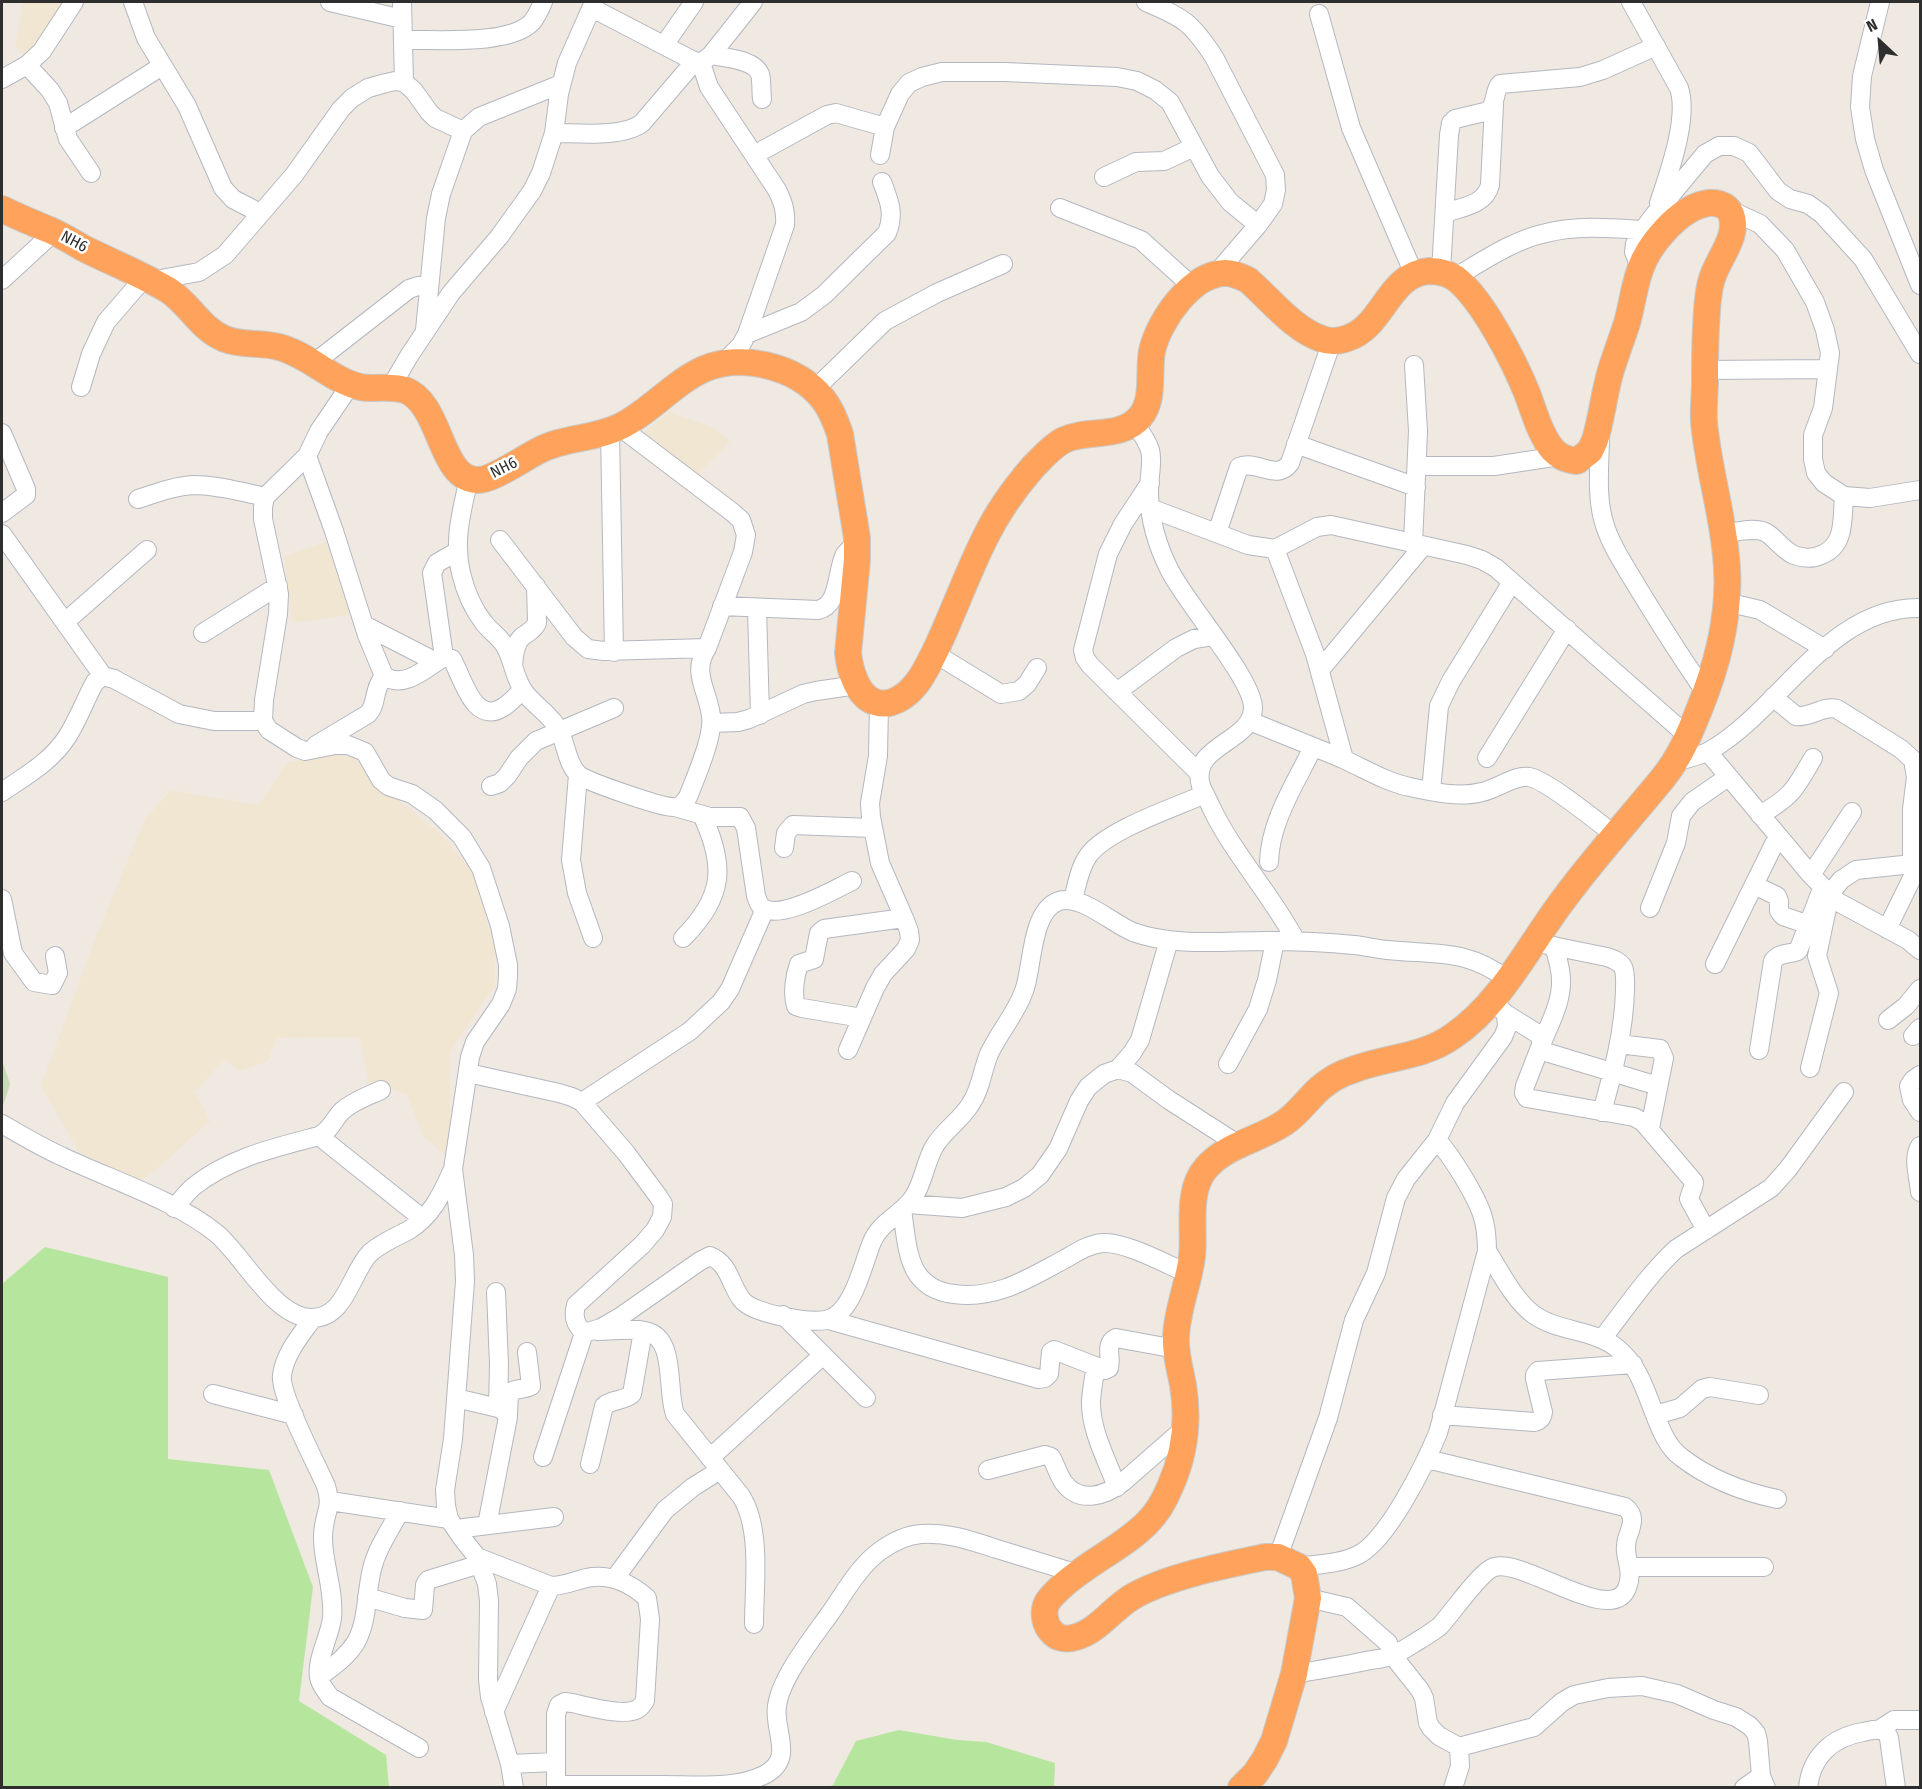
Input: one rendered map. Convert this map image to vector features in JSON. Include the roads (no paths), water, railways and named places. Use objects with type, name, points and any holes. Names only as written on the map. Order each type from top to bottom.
[{"type":"highway","points":[[857,685],[872,701],[879,704],[895,701],[917,683],[934,653],[994,520],[1031,470],[1048,451],[1062,441],[1074,436],[1122,429],[1134,423],[1145,410],[1148,399],[1150,365],[1158,333],[1177,302],[1204,281],[1225,273],[1237,275],[1248,280],[1308,333],[1324,340],[1340,341],[1367,328],[1401,283],[1414,274],[1448,274],[1478,304],[1494,329],[1552,449],[1560,456],[1577,461],[1590,451],[1595,440],[1611,370],[1627,322],[1640,267],[1654,243],[1676,219],[1701,204],[1721,204],[1732,216],[1732,234],[1716,266],[1708,293],[1704,419],[1707,448],[1727,557],[1722,639],[1706,693],[1698,745],[1676,762],[1577,882],[1544,944],[1508,980],[1498,1007],[1443,1043],[1429,1049],[1356,1068],[1340,1075],[1318,1090],[1285,1123],[1239,1145],[1218,1157],[1208,1166],[1198,1182],[1193,1210],[1192,1255],[1177,1323],[1176,1349],[1184,1395],[1186,1426],[1178,1468],[1170,1489],[1148,1522],[1075,1573],[1052,1595],[1046,1605],[1044,1615],[1047,1625],[1058,1637],[1067,1639],[1079,1637],[1091,1630],[1119,1606],[1150,1588],[1247,1561],[1265,1557],[1288,1562],[1304,1574],[1308,1598],[1294,1674],[1274,1741],[1255,1774],[1241,1788]]},
{"type":"highway","name":"NH6","points":[[2,209],[54,232],[170,291],[208,329],[224,339],[240,343],[278,346],[351,384],[363,388],[391,387],[416,396],[426,406],[446,455],[460,473],[477,480],[489,477],[551,445],[615,429],[642,413],[692,376],[723,363],[764,364],[792,376],[814,390],[829,408],[844,449],[857,546],[848,653],[849,666],[857,685]]},
{"type":"street","points":[[2,80],[27,65],[50,41],[74,2]]},
{"type":"street","points":[[133,2],[146,38],[191,114],[227,194],[260,213]]},
{"type":"street","points":[[330,2],[402,10],[404,82]]},
{"type":"street","points":[[403,40],[494,38],[510,35],[531,23],[539,13],[543,2]]},
{"type":"street","points":[[664,45],[694,2]]},
{"type":"street","points":[[554,133],[617,132],[635,129],[703,59],[753,2]]},
{"type":"street","points":[[1060,208],[1141,240],[1204,281],[1258,225],[1273,204],[1276,190],[1275,175],[1214,57],[1191,25],[1178,16],[1146,2]]},
{"type":"street","points":[[1631,2],[1679,88],[1683,100],[1669,172],[1655,214]]},
{"type":"street","points":[[1880,2],[1862,76],[1860,107],[1865,139],[1874,170],[1920,285]]},
{"type":"street","points":[[391,387],[450,293],[499,237],[532,191],[541,173],[554,133],[561,84],[567,63],[593,5],[664,45],[703,59],[745,63],[756,68],[760,76],[762,99]]},
{"type":"street","points":[[1319,14],[1351,128],[1414,274]]},
{"type":"street","points":[[1445,213],[1479,201],[1488,193],[1494,105],[1500,84],[1580,77],[1603,70],[1656,46]]},
{"type":"street","points":[[703,59],[704,76],[709,87],[777,190],[784,203],[786,214],[785,225],[747,334],[741,345],[723,363]]},
{"type":"street","points":[[27,65],[50,90],[57,103],[73,149],[91,173]]},
{"type":"street","points":[[64,128],[162,66]]},
{"type":"street","points":[[880,155],[885,127],[900,94],[909,83],[922,76],[942,72],[1005,72],[1117,76],[1137,81],[1155,90],[1170,102],[1210,176],[1230,202],[1258,225]]},
{"type":"street","points":[[81,387],[91,354],[106,322],[147,279],[186,276],[199,272],[225,255],[294,175],[341,109],[368,88],[395,81],[404,82],[435,118],[463,131]]},
{"type":"street","points":[[425,332],[436,218],[441,194],[463,131],[479,117],[561,84]]},
{"type":"street","points":[[1494,105],[1489,111],[1455,119],[1451,123],[1445,213],[1448,274],[1503,249],[1546,233],[1591,228],[1643,230]]},
{"type":"street","points":[[754,155],[827,115],[836,113],[885,127]]},
{"type":"street","points":[[1640,267],[1634,252],[1635,244],[1655,214],[1705,154],[1719,146],[1734,146],[1749,153],[1778,191],[1790,199],[1808,204],[1822,214],[1852,245],[1863,259],[1920,354]]},
{"type":"street","points":[[1104,177],[1136,162],[1164,161],[1194,147]]},
{"type":"street","points":[[747,334],[801,312],[824,295],[887,233],[892,215],[882,182]]},
{"type":"street","points":[[1728,209],[1760,224],[1785,250],[1815,303],[1825,330],[1830,353],[1823,408],[1813,435],[1813,459],[1816,473],[1824,483],[1844,496],[1870,498],[1920,490]]},
{"type":"street","points":[[2,280],[54,232]]},
{"type":"street","points":[[814,390],[885,321],[928,298],[1003,264]]},
{"type":"street","points":[[314,363],[409,289],[429,286]]},
{"type":"street","points":[[1217,533],[1239,467],[1251,465],[1276,472],[1282,471],[1290,463],[1332,341]]},
{"type":"street","points":[[1320,670],[1418,545],[1414,365]]},
{"type":"street","points":[[1705,370],[1828,369]]},
{"type":"street","points":[[351,384],[319,431],[307,456],[265,496],[263,519],[278,586],[278,614],[264,700],[263,721],[269,729],[305,752],[335,745],[348,745],[365,752],[381,780],[388,786],[423,800],[462,837],[481,868],[500,926],[508,965],[507,989],[501,1004],[475,1042],[470,1057],[453,1169],[465,1281],[453,1439],[445,1491],[453,1524],[478,1560],[488,1592],[488,1679],[494,1712],[510,1764],[514,1788]]},
{"type":"street","points":[[1600,421],[1600,499],[1606,528],[1621,560],[1706,693]]},
{"type":"street","points":[[1134,423],[1145,437],[1152,455],[1150,508],[1162,555],[1170,572],[1243,681],[1254,708],[1250,721],[1209,756],[1199,772]]},
{"type":"street","points":[[615,429],[732,512],[741,520],[746,535],[743,552],[699,667],[712,723],[710,735],[688,797],[683,805],[675,807]]},
{"type":"street","points":[[614,652],[615,429]]},
{"type":"street","points":[[2,433],[26,489],[26,495],[2,513]]},
{"type":"street","points":[[1296,444],[1416,487]]},
{"type":"street","points":[[307,456],[364,625],[384,676],[395,680],[408,678],[420,674],[440,660]]},
{"type":"street","points":[[1417,466],[1494,466],[1560,456]]},
{"type":"street","points":[[469,478],[459,526],[458,551],[461,574],[483,622],[505,645],[523,690],[555,723],[572,767],[578,775],[614,790],[702,815],[740,817],[744,822],[756,896],[759,904],[765,909],[784,910],[795,907],[852,881]]},
{"type":"street","points":[[1150,483],[1123,524],[1108,554],[1083,650],[1085,658],[1199,772],[1205,794],[1219,825],[1279,911],[1296,941]]},
{"type":"street","points":[[138,499],[192,485],[265,496]]},
{"type":"street","points":[[1723,534],[1764,531],[1794,555],[1805,558],[1817,557],[1830,551],[1837,544],[1841,535],[1844,496]]},
{"type":"street","points":[[1150,508],[1248,545],[1275,549],[1317,527],[1331,525],[1482,560],[1496,567],[1698,745],[1838,902],[1920,950]]},
{"type":"street","points":[[2,534],[103,676],[114,679],[178,714],[214,721],[263,721]]},
{"type":"street","points":[[500,540],[580,644],[588,649],[614,652],[707,648]]},
{"type":"street","points":[[723,606],[818,610],[826,608],[832,600],[844,554],[857,546]]},
{"type":"street","points":[[1275,549],[1320,670],[1344,759]]},
{"type":"street","points":[[65,622],[147,550]]},
{"type":"street","points":[[440,660],[432,573],[437,563],[458,551]]},
{"type":"street","points":[[1431,791],[1439,706],[1451,681],[1512,582]]},
{"type":"street","points":[[202,633],[278,586]]},
{"type":"street","points":[[513,666],[517,643],[537,623],[536,586]]},
{"type":"street","points":[[1726,602],[1760,610],[1826,649]]},
{"type":"street","points":[[757,608],[760,715]]},
{"type":"street","points":[[1698,745],[1736,733],[1826,649],[1857,625],[1881,613],[1920,608]]},
{"type":"street","points":[[364,625],[440,660],[452,659],[471,699],[478,707],[486,711],[496,711],[505,707],[523,690]]},
{"type":"street","points":[[1487,758],[1567,629]]},
{"type":"street","points":[[1117,692],[1176,648],[1194,639],[1213,636]]},
{"type":"street","points":[[934,653],[1001,693],[1018,691],[1027,684],[1037,668]]},
{"type":"street","points":[[2,792],[55,752],[67,736],[95,682],[103,676]]},
{"type":"street","points":[[305,752],[368,714],[373,709],[376,686],[384,676]]},
{"type":"street","points":[[712,723],[738,722],[760,715],[802,694],[857,685]]},
{"type":"street","points":[[1773,697],[1796,716],[1809,716],[1830,707],[1837,709],[1901,749],[1912,760],[1916,777],[1912,816],[1918,862],[1887,929]]},
{"type":"street","points":[[848,1050],[875,988],[883,974],[906,949],[910,940],[904,918],[880,863],[872,828],[870,803],[878,756],[879,704]]},
{"type":"street","points":[[490,786],[500,783],[519,758],[536,741],[614,708]]},
{"type":"street","points":[[1250,721],[1344,759],[1387,780],[1431,791],[1479,793],[1513,780],[1528,777],[1543,783],[1616,836]]},
{"type":"street","points":[[1269,862],[1269,849],[1274,830],[1313,747]]},
{"type":"street","points":[[1760,815],[1787,799],[1794,792],[1813,758]]},
{"type":"street","points":[[578,775],[571,860],[577,893],[593,938]]},
{"type":"street","points":[[2,777],[20,779]]},
{"type":"street","points":[[1650,908],[1676,843],[1681,816],[1692,802],[1728,777]]},
{"type":"street","points":[[1073,900],[1082,865],[1096,846],[1120,831],[1205,794]]},
{"type":"street","points":[[1758,1050],[1773,961],[1782,953],[1791,954],[1798,951],[1809,925],[1821,885],[1852,812]]},
{"type":"street","points":[[683,938],[708,907],[717,887],[717,855],[712,835],[702,815]]},
{"type":"street","points":[[784,848],[786,833],[793,825],[872,828]]},
{"type":"street","points":[[1715,964],[1778,836]]},
{"type":"street","points":[[1821,885],[1841,880],[1856,870],[1918,862]]},
{"type":"street","points":[[1754,885],[1777,896],[1779,911],[1783,916],[1809,925]]},
{"type":"street","points":[[1810,1068],[1830,993],[1817,956],[1821,885]]},
{"type":"street","points":[[2,899],[13,953],[34,982],[52,985],[58,973],[55,956]]},
{"type":"street","points":[[830,1320],[841,1312],[850,1299],[877,1231],[905,1207],[915,1195],[928,1158],[936,1144],[969,1107],[979,1090],[989,1055],[1016,1010],[1025,990],[1038,928],[1047,910],[1057,902],[1073,900],[1131,931],[1150,937],[1168,940],[1296,941],[1454,955],[1482,963],[1508,980]]},
{"type":"street","points":[[582,1102],[690,1031],[721,1002],[730,989],[765,909]]},
{"type":"street","points":[[862,1018],[796,1006],[794,1002],[796,971],[799,964],[814,959],[819,933],[824,929],[904,918]]},
{"type":"street","points":[[905,1207],[962,1208],[995,1200],[1024,1188],[1040,1175],[1058,1149],[1078,1101],[1088,1087],[1104,1074],[1118,1069],[1140,1040],[1168,940]]},
{"type":"street","points":[[1228,1064],[1258,1009],[1275,941]]},
{"type":"street","points":[[1544,944],[1616,960],[1623,967],[1624,1016],[1613,1073],[1602,1112]]},
{"type":"street","points":[[1544,944],[1560,968],[1561,988],[1558,1003],[1524,1093],[1527,1098],[1634,1118],[1650,1128],[1694,1182],[1689,1199],[1706,1230]]},
{"type":"street","points":[[1888,1020],[1906,1006],[1920,989]]},
{"type":"street","points":[[1498,1007],[1538,1034],[1541,1039],[1540,1048]]},
{"type":"street","points":[[1437,1140],[1448,1151],[1481,1212],[1487,1251],[1442,1415],[1427,1459],[1414,1485],[1385,1528],[1371,1545],[1358,1555],[1341,1560],[1288,1562],[1354,1320],[1379,1262],[1396,1197],[1406,1179],[1437,1140],[1455,1103],[1503,1037],[1507,1027],[1498,1007]]},
{"type":"street","points":[[1619,1044],[1660,1049],[1664,1058],[1650,1128]]},
{"type":"street","points":[[1540,1048],[1658,1086]]},
{"type":"street","points":[[1118,1069],[1132,1073],[1239,1145]]},
{"type":"street","points":[[468,1073],[559,1093],[582,1102],[626,1153],[663,1204],[662,1217],[655,1230],[576,1305],[573,1315],[577,1326],[588,1332],[642,1331],[659,1338],[664,1346],[668,1357],[671,1403],[675,1414],[748,1507],[754,1538],[754,1624]]},
{"type":"street","points":[[1920,1074],[1909,1086],[1912,1100],[1920,1112]]},
{"type":"street","points":[[174,1208],[193,1188],[210,1175],[284,1145],[320,1136],[328,1131],[345,1108],[381,1090]]},
{"type":"street","points":[[1602,1339],[1663,1260],[1676,1249],[1771,1188],[1788,1169],[1844,1092]]},
{"type":"street","points":[[2,1124],[60,1156],[174,1208],[216,1233],[278,1303],[300,1316],[313,1318],[323,1316],[336,1306],[346,1294],[358,1269],[369,1254],[423,1219],[439,1198],[453,1169]]},
{"type":"street","points":[[320,1136],[423,1219]]},
{"type":"street","points":[[1920,1146],[1917,1150],[1916,1162],[1920,1192]]},
{"type":"street","points":[[905,1207],[910,1259],[918,1276],[928,1287],[947,1293],[970,1296],[995,1293],[1018,1285],[1086,1248],[1100,1243],[1112,1243],[1124,1247],[1189,1274]]},
{"type":"street","points":[[1487,1251],[1522,1304],[1533,1315],[1602,1339],[1616,1347],[1633,1364],[1663,1433],[1680,1457],[1716,1479],[1777,1499]]},
{"type":"street","points":[[543,1457],[588,1332],[620,1317],[710,1256],[720,1260],[741,1299],[748,1306],[783,1316],[813,1321],[830,1320],[1039,1379],[1049,1374],[1051,1352],[1054,1350],[1105,1370],[1109,1368],[1110,1363],[1108,1344],[1110,1340],[1116,1338],[1176,1349]]},
{"type":"street","points":[[496,1292],[503,1412]]},
{"type":"street","points":[[783,1316],[866,1398]]},
{"type":"street","points":[[313,1318],[292,1348],[281,1377],[285,1396],[326,1486],[330,1501],[323,1539],[333,1605],[329,1634],[319,1667],[319,1677],[322,1687],[330,1697],[419,1748]]},
{"type":"street","points":[[590,1464],[604,1406],[611,1401],[627,1398],[632,1394],[642,1331]]},
{"type":"street","points":[[487,1525],[503,1412],[509,1393],[512,1390],[526,1389],[531,1386],[527,1352]]},
{"type":"street","points":[[615,1578],[664,1510],[693,1487],[823,1355]]},
{"type":"street","points":[[1442,1415],[1539,1421],[1543,1412],[1535,1379],[1538,1371],[1633,1364]]},
{"type":"street","points":[[1096,1366],[1091,1401],[1092,1416],[1117,1487]]},
{"type":"street","points":[[1655,1415],[1680,1408],[1702,1389],[1710,1387],[1759,1395]]},
{"type":"street","points":[[213,1394],[294,1415]]},
{"type":"street","points":[[456,1398],[503,1412]]},
{"type":"street","points":[[988,1470],[1045,1455],[1051,1457],[1064,1484],[1080,1495],[1100,1496],[1117,1487],[1186,1426]]},
{"type":"street","points":[[1294,1674],[1393,1656],[1437,1629],[1490,1568],[1497,1566],[1505,1566],[1591,1598],[1611,1600],[1618,1598],[1627,1589],[1631,1573],[1625,1546],[1633,1519],[1630,1510],[1427,1459]]},
{"type":"street","points":[[330,1501],[400,1511],[453,1524],[487,1525],[554,1517]]},
{"type":"street","points":[[319,1677],[340,1660],[357,1640],[372,1568],[378,1551],[400,1511]]},
{"type":"street","points":[[367,1598],[405,1608],[423,1610],[424,1585],[428,1580],[478,1560],[550,1587],[592,1577],[615,1578],[634,1586],[647,1598],[650,1619],[645,1701],[640,1708],[631,1712],[616,1712],[565,1702],[559,1705],[556,1714],[556,1786],[732,1785],[764,1776],[775,1768],[782,1747],[777,1705],[790,1673],[865,1564],[879,1551],[918,1534],[938,1533],[959,1537],[1075,1573]]},
{"type":"street","points":[[1630,1567],[1764,1567]]},
{"type":"street","points":[[494,1712],[550,1587]]},
{"type":"street","points":[[1308,1598],[1347,1607],[1388,1643],[1393,1656],[1420,1690],[1431,1728],[1439,1736],[1460,1747],[1534,1727],[1562,1702],[1574,1695],[1608,1688],[1642,1686],[1677,1694],[1736,1717],[1750,1726],[1756,1733],[1758,1741],[1763,1782],[1744,1788]]},
{"type":"street","points":[[1809,1788],[1816,1760],[1838,1740],[1851,1734],[1880,1729],[1894,1720],[1920,1720]]},
{"type":"street","points":[[1880,1729],[1886,1732],[1889,1738],[1896,1788]]},
{"type":"street","points":[[1454,1788],[1460,1766],[1460,1747]]},
{"type":"street","points":[[510,1764],[556,1762]]}]
